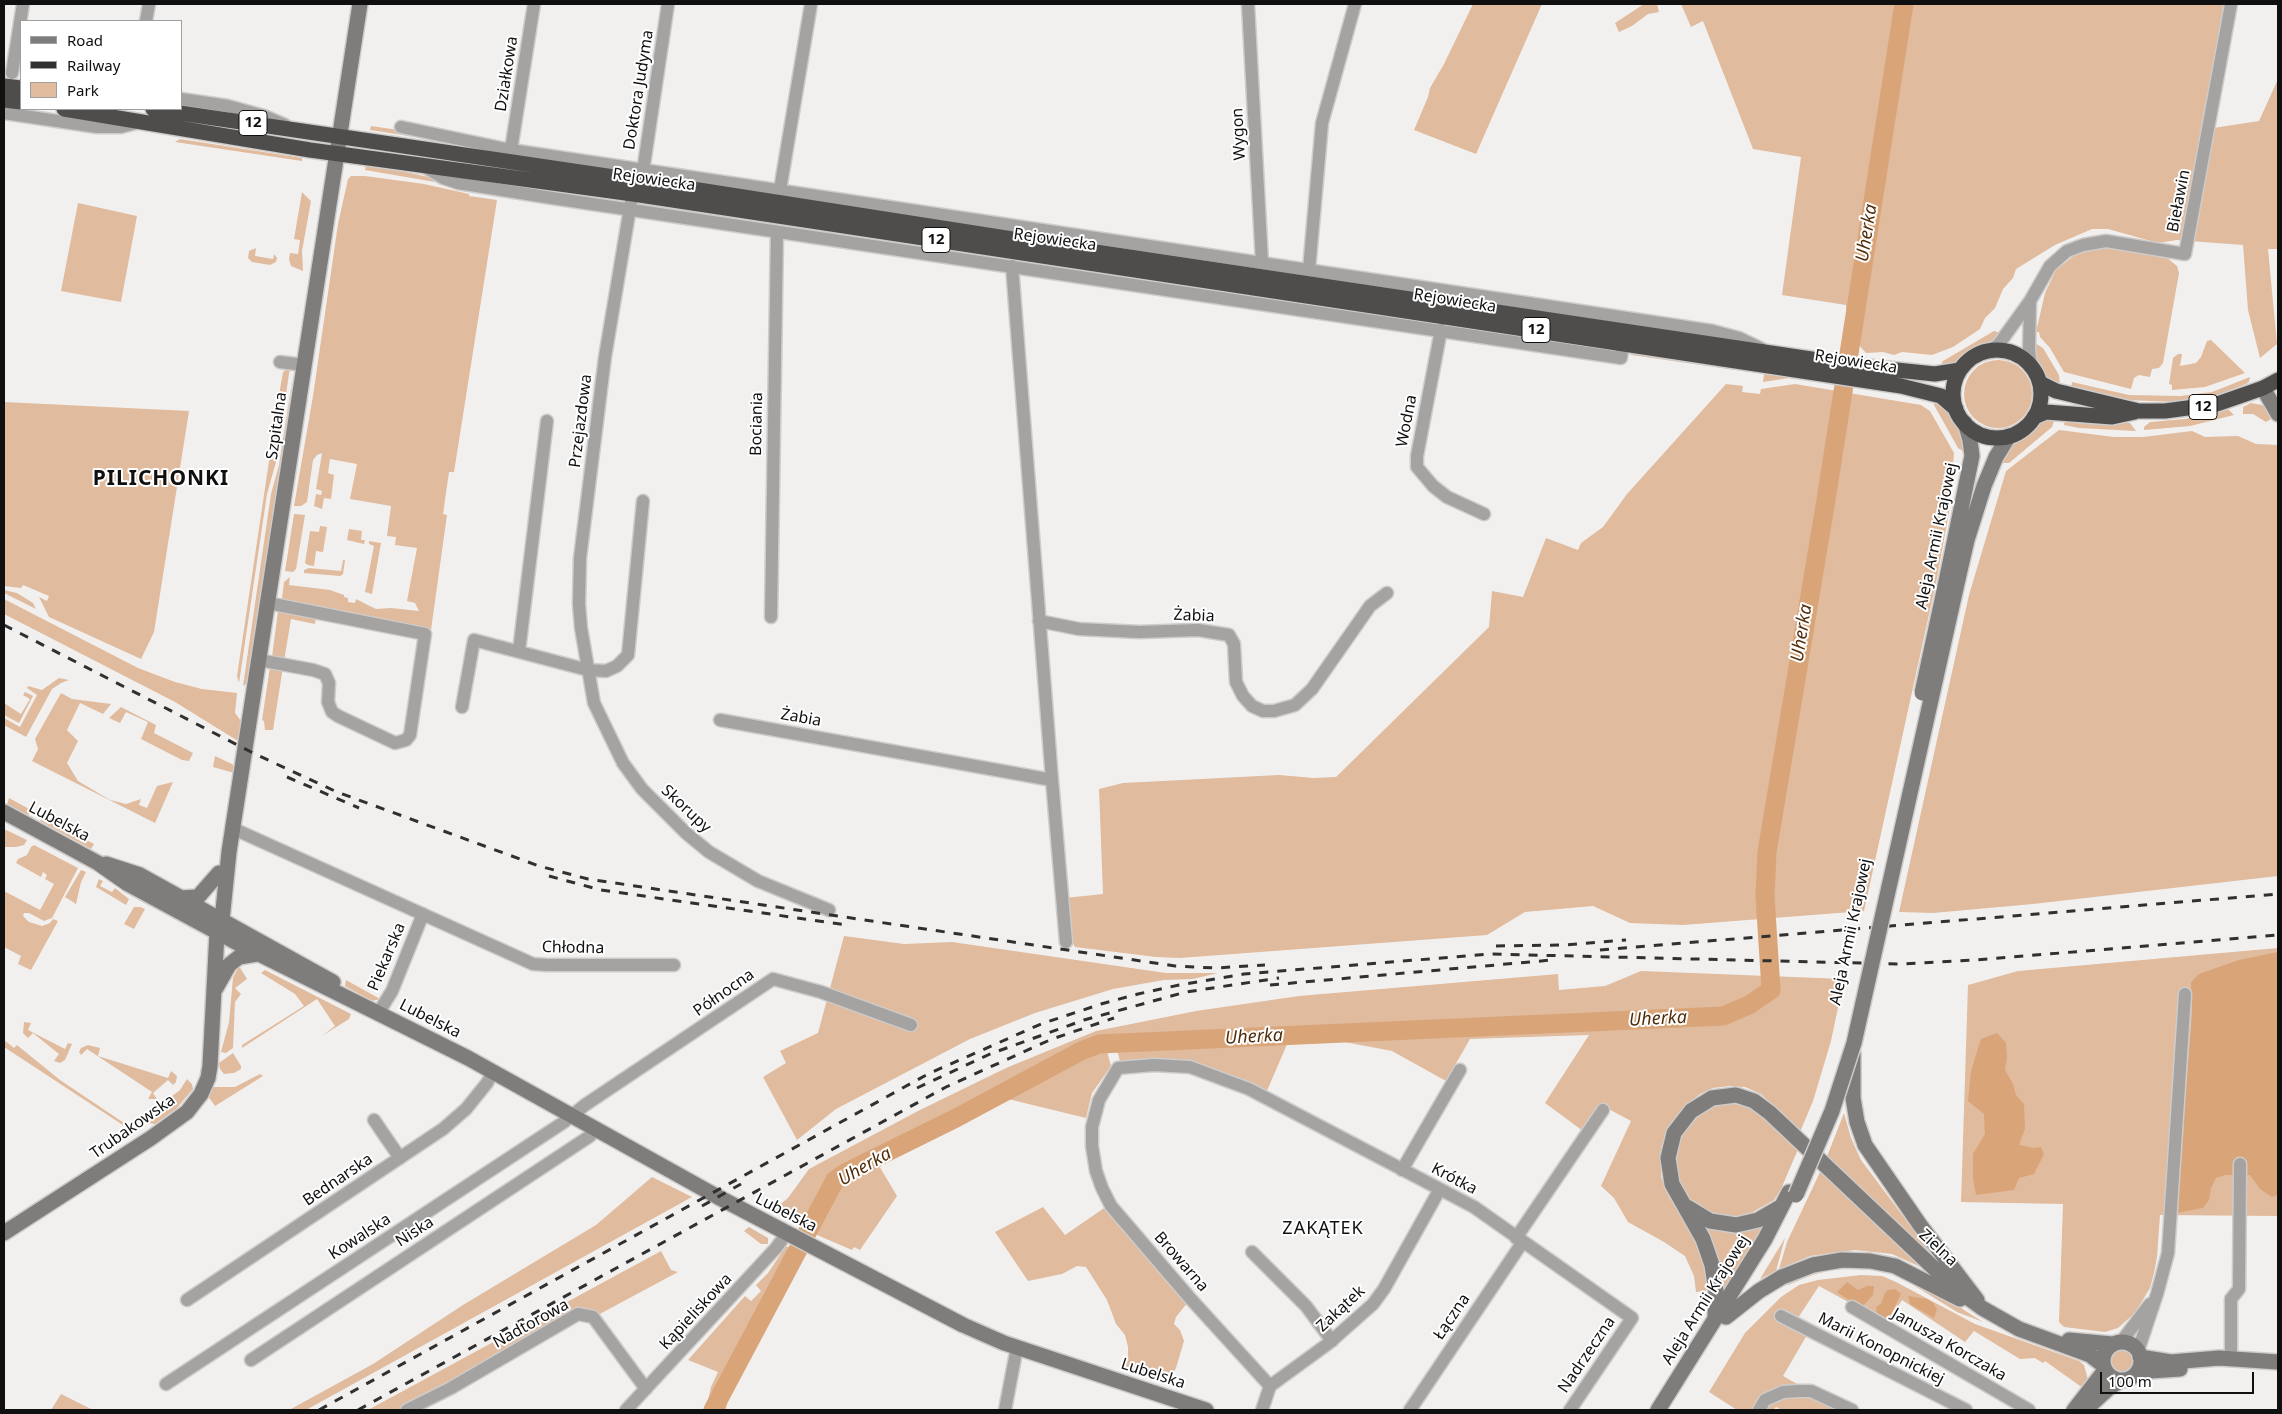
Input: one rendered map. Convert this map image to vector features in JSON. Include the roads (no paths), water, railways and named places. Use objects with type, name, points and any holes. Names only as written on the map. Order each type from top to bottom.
[{"type":"highway","points":[[10,76],[20,87]]},
{"type":"highway","name":"Rejowiecka","points":[[4,112],[20,103]]},
{"type":"highway","name":"Rejowiecka","points":[[71,110],[338,154],[633,194],[1622,350],[1833,369],[1858,373],[1932,392],[1941,396],[1956,408]]},
{"type":"highway","name":"Rejowiecka","points":[[161,110],[340,136],[642,175],[1077,249],[1768,353],[1833,369]]},
{"type":"highway","points":[[1990,350],[2009,351],[2032,366],[2040,382],[2040,400],[2034,417]]},
{"type":"highway","name":"12","points":[[1960,370],[1974,357],[1990,350]]},
{"type":"highway","points":[[1956,408],[1953,392],[1960,370]]},
{"type":"highway","name":"Rejowiecka","points":[[1858,373],[1935,374],[1960,370]]},
{"type":"highway","name":"12","points":[[1956,408],[1965,423],[1981,434],[1990,437],[2009,436],[2023,429],[2034,417],[2046,412],[2112,417],[2139,411],[2165,411],[2203,407],[2263,388],[2278,380]]},
{"type":"highway","name":"12","points":[[2040,382],[2056,391],[2139,411]]},
{"type":"main road","name":"Szpitalna","points":[[217,923],[219,873],[238,830],[259,660],[360,4]]},
{"type":"main road","points":[[2263,388],[2278,414]]},
{"type":"main road","name":"Aleja Armii Krajowej","points":[[1658,1410],[1772,1243],[1832,1112],[1854,1043],[1953,578],[1972,456],[1965,423]]},
{"type":"main road","name":"Aleja Armii Krajowej","points":[[1669,1410],[1782,1206],[1793,1194],[1818,1123],[1841,1053],[1953,578],[1984,486],[1996,457],[2009,436]]},
{"type":"main road","name":"Lubelska","points":[[4,812],[98,863],[128,884],[217,923],[327,978],[373,1009]]},
{"type":"main road","name":"Szpitalna","points":[[217,923],[229,852]]},
{"type":"main road","name":"Lubelska","points":[[98,863],[117,866],[140,875],[180,898],[217,923],[257,954],[333,992],[373,1009],[493,1072],[790,1235],[963,1324],[1017,1348],[1206,1410]]},
{"type":"main road","points":[[180,898],[198,897],[219,873]]},
{"type":"main road","name":"Trubakowska","points":[[4,1233],[151,1138],[192,1106],[208,1078],[217,923]]},
{"type":"main road","points":[[213,992],[229,965],[239,957],[257,954]]},
{"type":"main road","points":[[1854,1043],[1852,1088],[1859,1130],[1869,1151],[1934,1245],[1971,1290],[1982,1308]]},
{"type":"main road","name":"Zielna","points":[[1721,1318],[1712,1266],[1703,1239],[1686,1206],[1675,1190],[1670,1178],[1668,1165],[1670,1146],[1677,1128],[1685,1116],[1696,1106],[1712,1098],[1736,1095],[1754,1101],[1770,1113],[1949,1282],[1982,1308],[2019,1329],[2090,1355],[2104,1367]]},
{"type":"main road","points":[[1686,1206],[1710,1221],[1736,1225],[1758,1220],[1782,1206]]},
{"type":"main road","points":[[1721,1318],[1782,1277],[1813,1265],[1842,1260],[1870,1260],[1895,1266],[1951,1296],[1982,1308]]},
{"type":"main road","name":"Zielna","points":[[2053,1341],[2116,1343]]},
{"type":"main road","points":[[2074,1410],[2104,1367],[2104,1353],[2116,1343],[2131,1344],[2139,1354],[2171,1362],[2230,1359],[2278,1362]]},
{"type":"main road","points":[[2085,1410],[2109,1388],[2139,1370],[2139,1354]]},
{"type":"main road","points":[[2104,1367],[2111,1377],[2128,1377],[2142,1372],[2191,1368],[2230,1359]]},
{"type":"street","points":[[20,20],[23,4]]},
{"type":"street","points":[[146,20],[149,4]]},
{"type":"street","name":"Działkowa","points":[[511,150],[534,4]]},
{"type":"street","name":"Doktora Judyma","points":[[642,175],[668,4]]},
{"type":"street","points":[[780,190],[811,4]]},
{"type":"street","name":"Wygon","points":[[1248,4],[1262,263]]},
{"type":"street","points":[[1309,270],[1322,122],[1355,4]]},
{"type":"street","name":"Bieławin","points":[[1990,350],[1999,344],[2030,301],[2054,260],[2067,251],[2083,245],[2106,241],[2185,254],[2231,4]]},
{"type":"street","points":[[10,76],[20,21]]},
{"type":"street","points":[[182,99],[228,106],[264,116],[294,129]]},
{"type":"street","name":"Rejowiecka","points":[[4,112],[97,127],[121,127],[143,121]]},
{"type":"street","points":[[401,127],[642,175],[780,190],[1713,331],[1739,338],[1768,353]]},
{"type":"street","points":[[420,165],[443,178],[458,183],[1237,301],[1441,330],[1622,350]]},
{"type":"street","name":"Przejazdowa","points":[[588,670],[579,604],[580,558],[605,357],[633,194],[642,175]]},
{"type":"street","name":"Bociania","points":[[771,617],[777,232]]},
{"type":"street","points":[[1012,266],[1066,942]]},
{"type":"street","name":"Bieławin","points":[[2030,301],[2029,350],[2032,366]]},
{"type":"street","name":"Wodna","points":[[1441,330],[1417,456],[1417,467],[1433,486],[1447,497],[1484,514]]},
{"type":"street","points":[[280,362],[304,365]]},
{"type":"street","points":[[519,651],[547,421]]},
{"type":"street","points":[[462,707],[474,640],[588,670],[606,671],[617,666],[628,655],[643,500]]},
{"type":"street","name":"Żabia","points":[[1039,621],[1079,629],[1139,632],[1198,630],[1229,635],[1234,644],[1236,682],[1243,696],[1252,706],[1264,711],[1274,711],[1295,705],[1312,689],[1370,606],[1387,593]]},
{"type":"street","points":[[259,660],[314,670],[325,674],[329,682],[328,702],[332,712],[395,743],[401,742],[410,735],[425,634],[268,603]]},
{"type":"street","name":"Skorupy","points":[[588,670],[594,703],[609,737],[642,789],[663,811],[701,846],[730,865],[758,881],[829,910]]},
{"type":"street","name":"Żabia","points":[[720,720],[1052,780]]},
{"type":"street","name":"Chłodna","points":[[238,830],[533,964],[674,965]]},
{"type":"street","name":"Piekarska","points":[[373,1009],[392,991],[423,914]]},
{"type":"street","name":"Północna","points":[[573,1116],[773,979],[821,992],[911,1024]]},
{"type":"street","points":[[2139,1354],[2168,1253],[2184,994]]},
{"type":"street","name":"Browarna","points":[[1249,1089],[1190,1067],[1154,1065],[1118,1068],[1100,1100],[1092,1127],[1092,1146],[1096,1171],[1111,1206],[1189,1297],[1270,1386]]},
{"type":"street","points":[[1402,1170],[1460,1070]]},
{"type":"street","name":"Bednarska","points":[[187,1300],[443,1129],[466,1109],[488,1083],[493,1072]]},
{"type":"street","name":"Krótka","points":[[1249,1089],[1474,1207],[1632,1318]]},
{"type":"street","name":"Łączna","points":[[1410,1410],[1603,1110]]},
{"type":"street","name":"Kowalska","points":[[166,1384],[573,1116]]},
{"type":"street","points":[[374,1120],[400,1158]]},
{"type":"street","name":"Niska","points":[[250,1360],[590,1136],[595,1128]]},
{"type":"street","points":[[2230,1359],[2231,1299],[2239,1289],[2240,1164]]},
{"type":"street","name":"Zakątek","points":[[1270,1386],[1332,1341],[1359,1318],[1384,1289],[1440,1189]]},
{"type":"street","name":"Kąpieliskowa","points":[[626,1410],[790,1235]]},
{"type":"street","points":[[1252,1252],[1306,1306],[1332,1341]]},
{"type":"street","points":[[2116,1343],[2157,1294]]},
{"type":"street","name":"Janusza Korczaka","points":[[1852,1307],[2029,1410]]},
{"type":"street","name":"Nadtorowa","points":[[407,1410],[452,1388],[578,1314],[593,1316],[646,1389]]},
{"type":"street","name":"Marii Konopnickiej","points":[[1781,1316],[1966,1410]]},
{"type":"street","name":"Nadrzeczna","points":[[1570,1410],[1632,1318]]},
{"type":"street","points":[[1005,1410],[1017,1348]]},
{"type":"street","points":[[1262,1410],[1270,1386]]},
{"type":"street","points":[[1759,1410],[1765,1400],[1784,1392],[1811,1391],[1852,1410]]},
{"type":"waterway","name":"Uherka","points":[[713,1410],[835,1180],[845,1173],[958,1117],[1081,1051],[1099,1044],[1723,1016],[1749,1005],[1771,990],[1765,896],[1767,852],[1825,506],[1904,4]]},
{"type":"railway","points":[[4,625],[255,754],[337,792],[539,866],[588,879],[1175,966],[1215,968],[1265,965]]},
{"type":"railway","points":[[287,777],[359,808]]},
{"type":"railway","points":[[549,876],[601,890],[847,925]]},
{"type":"railway","points":[[1600,950],[2278,894]]},
{"type":"railway","points":[[319,1410],[928,1074],[1041,1024],[1138,994],[1244,974],[1490,954],[1901,964],[1976,960],[2278,935]]},
{"type":"railway","points":[[1496,946],[1564,945],[1626,940]]},
{"type":"railway","points":[[1270,985],[1552,960]]},
{"type":"railway","points":[[917,1088],[990,1054],[1084,1020],[1186,992],[1279,978]]},
{"type":"railway","points":[[358,1410],[946,1087],[1052,1039],[1114,1018]]},
{"type":"railway","points":[[702,1206],[741,1184]]},
{"type":"district","name":"PILICHONKI","points":[[161,479]]},
{"type":"district","name":"ZAKĄTEK","points":[[1323,1229]]}]
